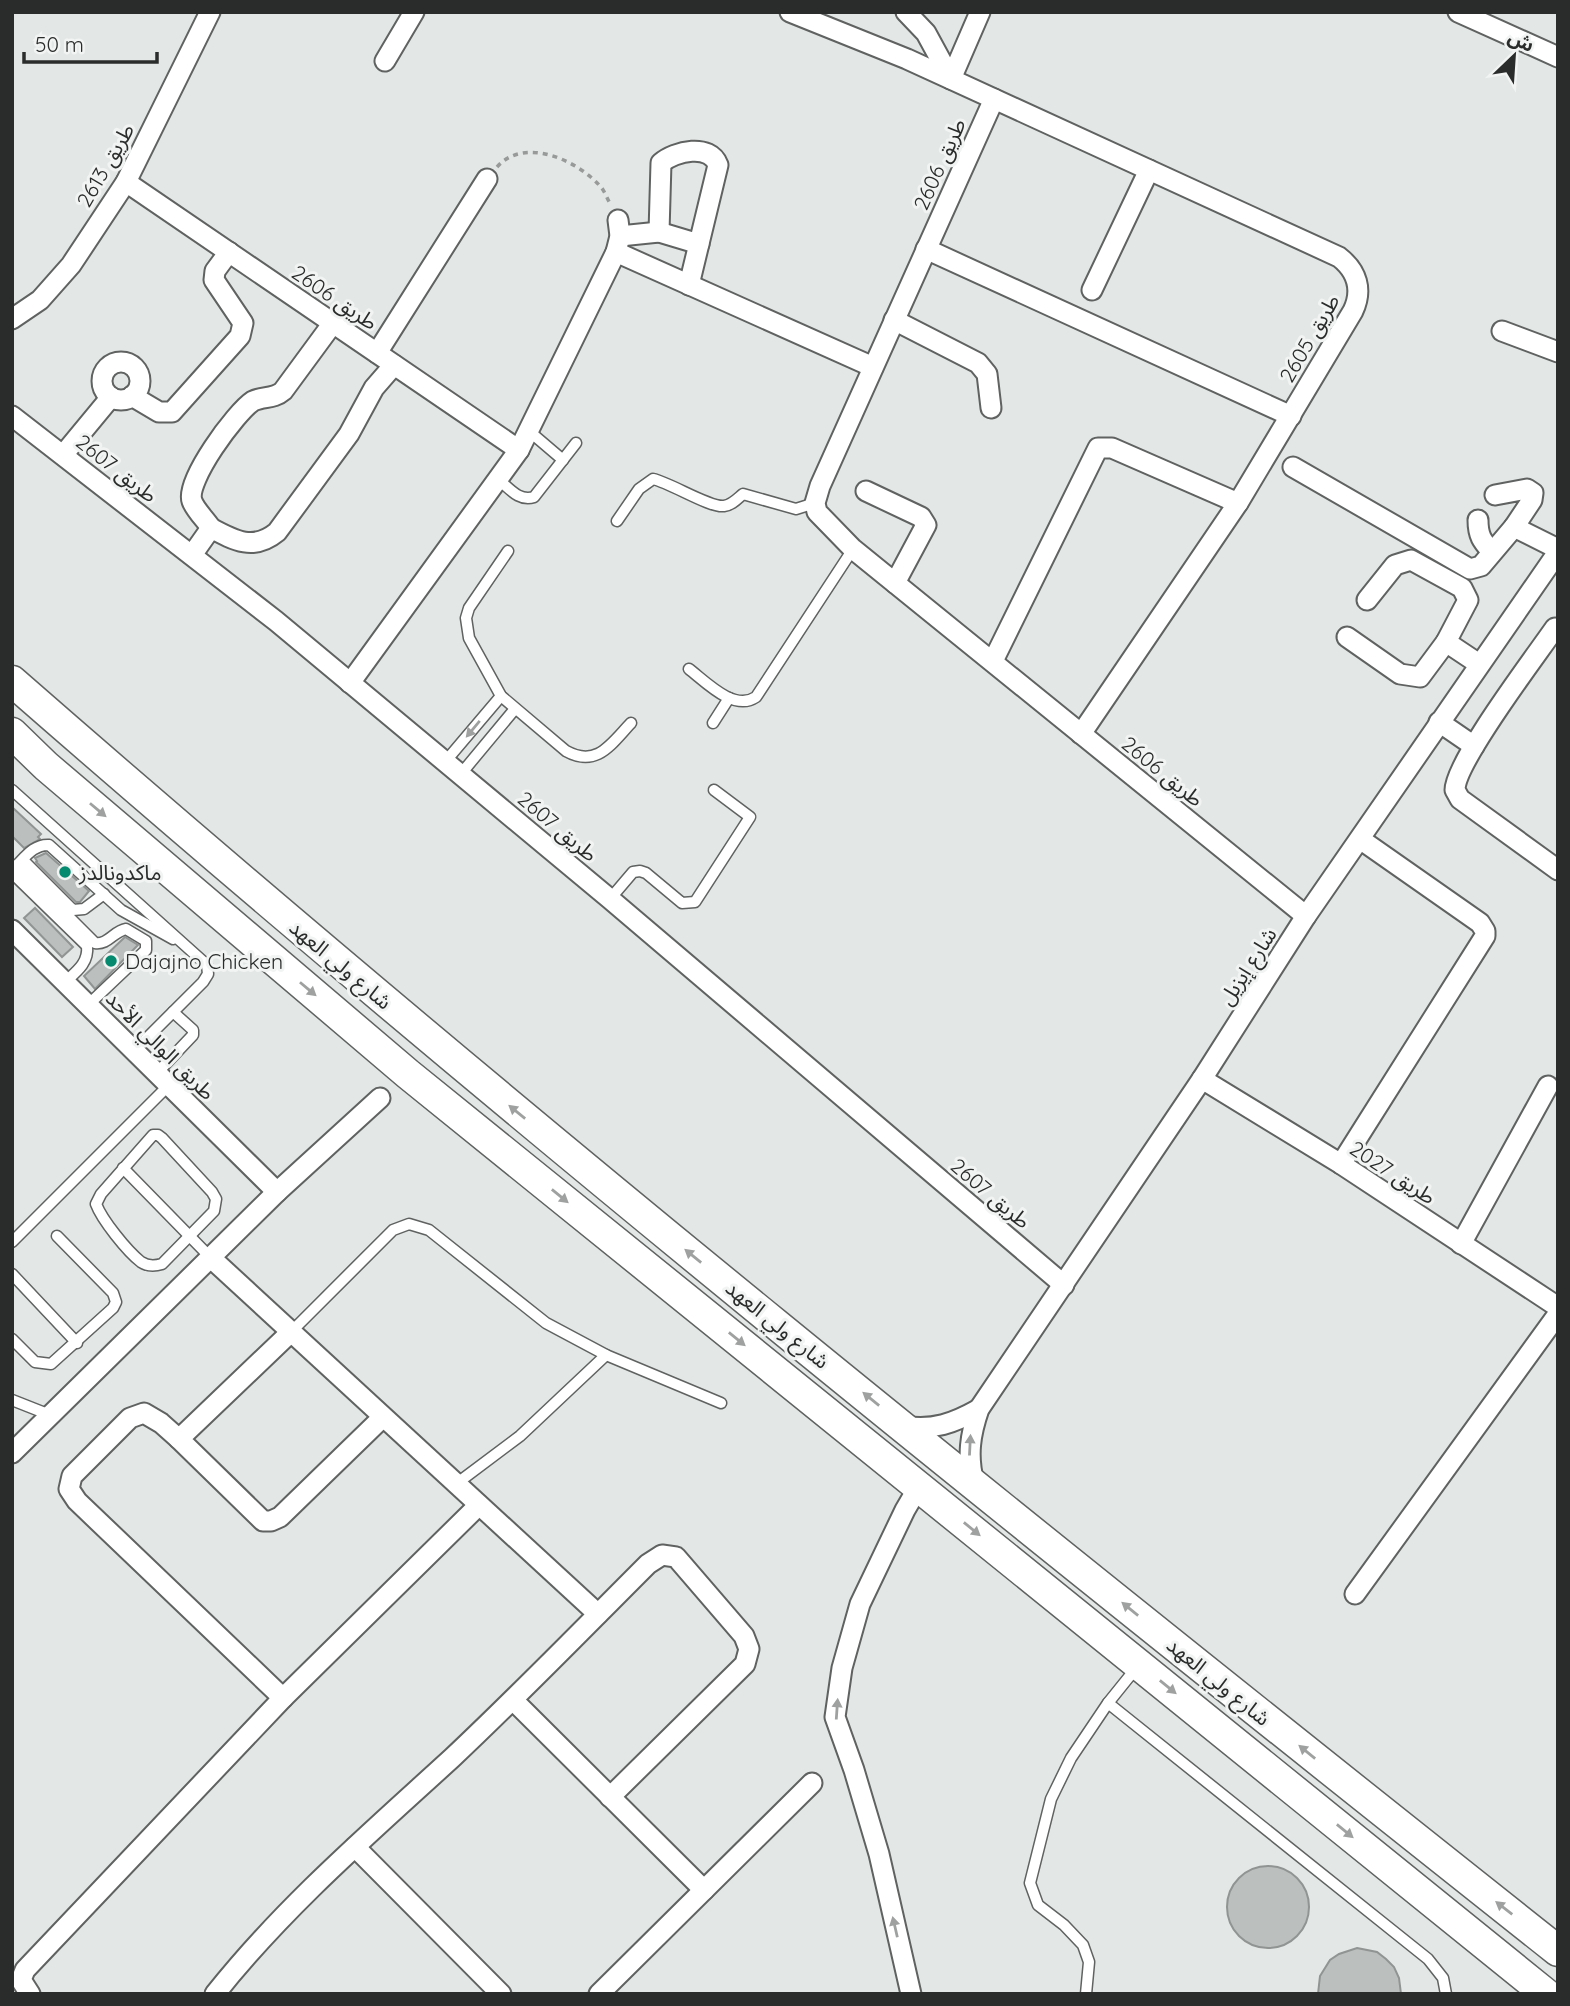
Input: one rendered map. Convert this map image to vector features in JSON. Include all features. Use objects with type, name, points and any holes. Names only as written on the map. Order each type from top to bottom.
[{"type":"main road","name":"شارع ولي العهد","points":[[13,688],[451,1057],[942,1458],[1558,1951]]},
{"type":"main road","name":"شارع ولي العهد","points":[[12,733],[46,766],[408,1074],[1140,1664],[1531,1986]]},
{"type":"main road","points":[[12,758],[46,766]]},
{"type":"main road","points":[[919,1486],[942,1458]]},
{"type":"street","name":"طريق 2613","points":[[12,319],[40,300],[71,265],[126,182],[211,12]]},
{"type":"street","points":[[385,61],[414,12]]},
{"type":"street","name":"طريق 2605","points":[[790,12],[907,59],[1339,257],[1352,269],[1358,285],[1357,303],[1238,503],[1081,734]]},
{"type":"street","points":[[906,12],[926,33],[950,79]]},
{"type":"street","points":[[950,79],[980,12]]},
{"type":"street","points":[[1458,12],[1558,57]]},
{"type":"street","name":"طريق 2606","points":[[994,99],[820,486],[815,503],[817,512],[853,549],[1306,916]]},
{"type":"street","points":[[659,232],[661,163],[665,159],[695,151],[709,152],[718,165],[689,285]]},
{"type":"street","points":[[1092,290],[1149,170]]},
{"type":"street","points":[[377,353],[487,179]]},
{"type":"street","name":"طريق 2606","points":[[126,182],[519,450]]},
{"type":"street","points":[[618,236],[659,232],[699,244]]},
{"type":"street","points":[[618,236],[689,285],[873,367]]},
{"type":"street","points":[[350,682],[519,450],[618,236]]},
{"type":"street","points":[[926,249],[1290,416]]},
{"type":"street","points":[[132,396],[159,412],[172,412],[240,336],[243,323],[214,280],[215,271],[229,252]]},
{"type":"street","points":[[894,320],[978,363],[986,374],[991,408]]},
{"type":"street","points":[[333,323],[283,391],[276,397],[255,400],[246,407],[210,453],[196,476],[191,489],[192,501],[211,528],[229,537],[251,543],[265,542],[277,532],[349,433],[374,388],[394,365]]},
{"type":"street","points":[[1502,331],[1558,352]]},
{"type":"street","points":[[115,362],[132,365],[138,372],[138,390],[132,396],[125,399],[111,397],[105,391],[103,374],[115,362]]},
{"type":"street","points":[[63,455],[111,397]]},
{"type":"street","name":"طريق 2607","points":[[12,416],[350,682],[1064,1284]]},
{"type":"street","points":[[993,661],[1098,448],[1112,448],[1238,503]]},
{"type":"street","points":[[1293,467],[1470,569],[1481,566],[1514,527],[1532,500],[1533,493],[1527,489],[1495,495]]},
{"type":"street","points":[[866,491],[920,517],[926,525],[895,583]]},
{"type":"street","points":[[1478,520],[1481,540],[1492,552]]},
{"type":"street","points":[[1514,527],[1558,550]]},
{"type":"street","points":[[192,555],[211,528]]},
{"type":"street","name":"شارع إيزيل","points":[[975,1483],[969,1450],[972,1428],[979,1409],[1202,1079],[1306,916],[1558,550]]},
{"type":"street","points":[[1347,637],[1400,674],[1420,677],[1446,642],[1468,600],[1462,588],[1411,560],[1395,565],[1367,600]]},
{"type":"street","points":[[1555,628],[1474,746],[1456,780],[1456,796],[1558,870]]},
{"type":"street","points":[[1446,642],[1479,664]]},
{"type":"street","points":[[1439,722],[1474,746]]},
{"type":"street","points":[[1341,1164],[1485,936],[1480,923],[1360,839]]},
{"type":"street","name":"طريق الوالي الأحد","points":[[12,930],[277,1192]]},
{"type":"street","name":"طريق 2027","points":[[1202,1079],[1341,1164],[1558,1307]]},
{"type":"street","points":[[1461,1244],[1548,1086]]},
{"type":"street","points":[[12,1454],[277,1192],[380,1098]]},
{"type":"street","points":[[211,1258],[598,1614]]},
{"type":"street","points":[[1355,1594],[1558,1314]]},
{"type":"street","points":[[179,1439],[291,1332]]},
{"type":"street","points":[[904,1426],[939,1427],[979,1409]]},
{"type":"street","points":[[283,1698],[77,1501],[69,1489],[72,1476],[130,1418],[144,1413],[161,1423],[179,1439],[263,1521],[271,1521],[280,1517],[383,1416]]},
{"type":"street","points":[[911,1994],[878,1854],[854,1770],[835,1717],[842,1668],[860,1604],[919,1486]]},
{"type":"street","points":[[30,1994],[21,1980],[25,1970],[283,1698],[479,1504]]},
{"type":"street","points":[[215,1994],[252,1949],[355,1847],[513,1700],[648,1564],[662,1556],[676,1558],[744,1636],[749,1649],[745,1664],[610,1797]]},
{"type":"street","points":[[513,1700],[705,1890]]},
{"type":"street","points":[[599,1994],[812,1783]]},
{"type":"street","points":[[355,1847],[501,1994]]},
{"type":"lane","points":[[529,431],[563,460]]},
{"type":"lane","points":[[498,479],[521,498],[534,497],[576,443]]},
{"type":"lane","points":[[617,521],[639,489],[653,479],[667,482],[717,506],[730,505],[743,494],[796,509],[815,503]]},
{"type":"lane","points":[[689,670],[729,698],[739,703],[748,703],[755,697],[853,549]]},
{"type":"lane","points":[[508,551],[474,599],[466,618],[469,638],[501,696],[514,710],[575,756],[586,758],[606,750],[631,723]]},
{"type":"lane","points":[[452,768],[501,696]]},
{"type":"lane","points":[[713,723],[729,698]]},
{"type":"lane","points":[[452,768],[514,710]]},
{"type":"lane","points":[[12,790],[207,965],[208,974],[135,1050]]},
{"type":"lane","points":[[610,899],[633,872],[640,871],[682,903],[695,902],[750,817],[714,790]]},
{"type":"lane","points":[[15,870],[34,848],[49,845],[129,915],[189,947]]},
{"type":"lane","points":[[15,870],[73,910],[84,909],[104,894]]},
{"type":"lane","points":[[15,870],[87,946],[84,963],[65,982]]},
{"type":"lane","points":[[15,870],[95,943],[104,942],[126,929],[146,941],[146,950],[88,1005]]},
{"type":"lane","points":[[12,1242],[163,1079],[193,1030],[173,1012]]},
{"type":"lane","points":[[153,1135],[158,1135],[171,1147],[216,1199],[214,1211],[189,1238],[162,1264],[142,1264],[101,1217],[96,1204],[101,1194],[153,1135]]},
{"type":"lane","points":[[123,1168],[211,1258]]},
{"type":"lane","points":[[291,1332],[393,1230],[409,1224],[429,1230],[546,1323],[606,1355],[721,1403]]},
{"type":"lane","points":[[12,1339],[35,1362],[51,1364],[77,1343],[116,1302],[113,1293],[57,1236]]},
{"type":"lane","points":[[12,1274],[77,1343]]},
{"type":"lane","points":[[456,1484],[520,1436],[606,1355]]},
{"type":"lane","points":[[12,1400],[50,1415]]},
{"type":"lane","points":[[1086,1994],[1088,1962],[1083,1945],[1038,1905],[1030,1883],[1051,1799],[1071,1758],[1108,1703],[1140,1664]]},
{"type":"lane","points":[[1108,1703],[1428,1959],[1443,1978],[1446,1994]]},
{"type":"path","points":[[487,179],[505,158],[527,152],[559,157],[583,170],[602,187],[618,236]]},
{"type":"building","points":[[12,807],[41,834],[38,837],[40,839],[24,848],[12,836]]},
{"type":"building","points":[[46,853],[89,891],[80,902],[76,902],[36,862],[35,858]]},
{"type":"building","points":[[35,908],[73,947],[62,957],[24,918]]},
{"type":"building","name":"Dajajno Chicken","points":[[125,937],[138,945],[95,989],[84,976]]},
{"type":"building","points":[[1268,1866],[1284,1869],[1297,1878],[1306,1891],[1309,1907],[1306,1923],[1297,1936],[1284,1945],[1268,1948],[1252,1945],[1239,1936],[1230,1923],[1227,1907],[1230,1891],[1239,1878],[1252,1869]]},
{"type":"building","points":[[1357,1948],[1377,1952],[1394,1967],[1401,1994],[1318,1994],[1320,1976],[1330,1960]]},
{"type":"place","name":"ماكدونالدز","points":[[65,872]]},
{"type":"place","name":"Dajajno Chicken","points":[[111,961]]}]
